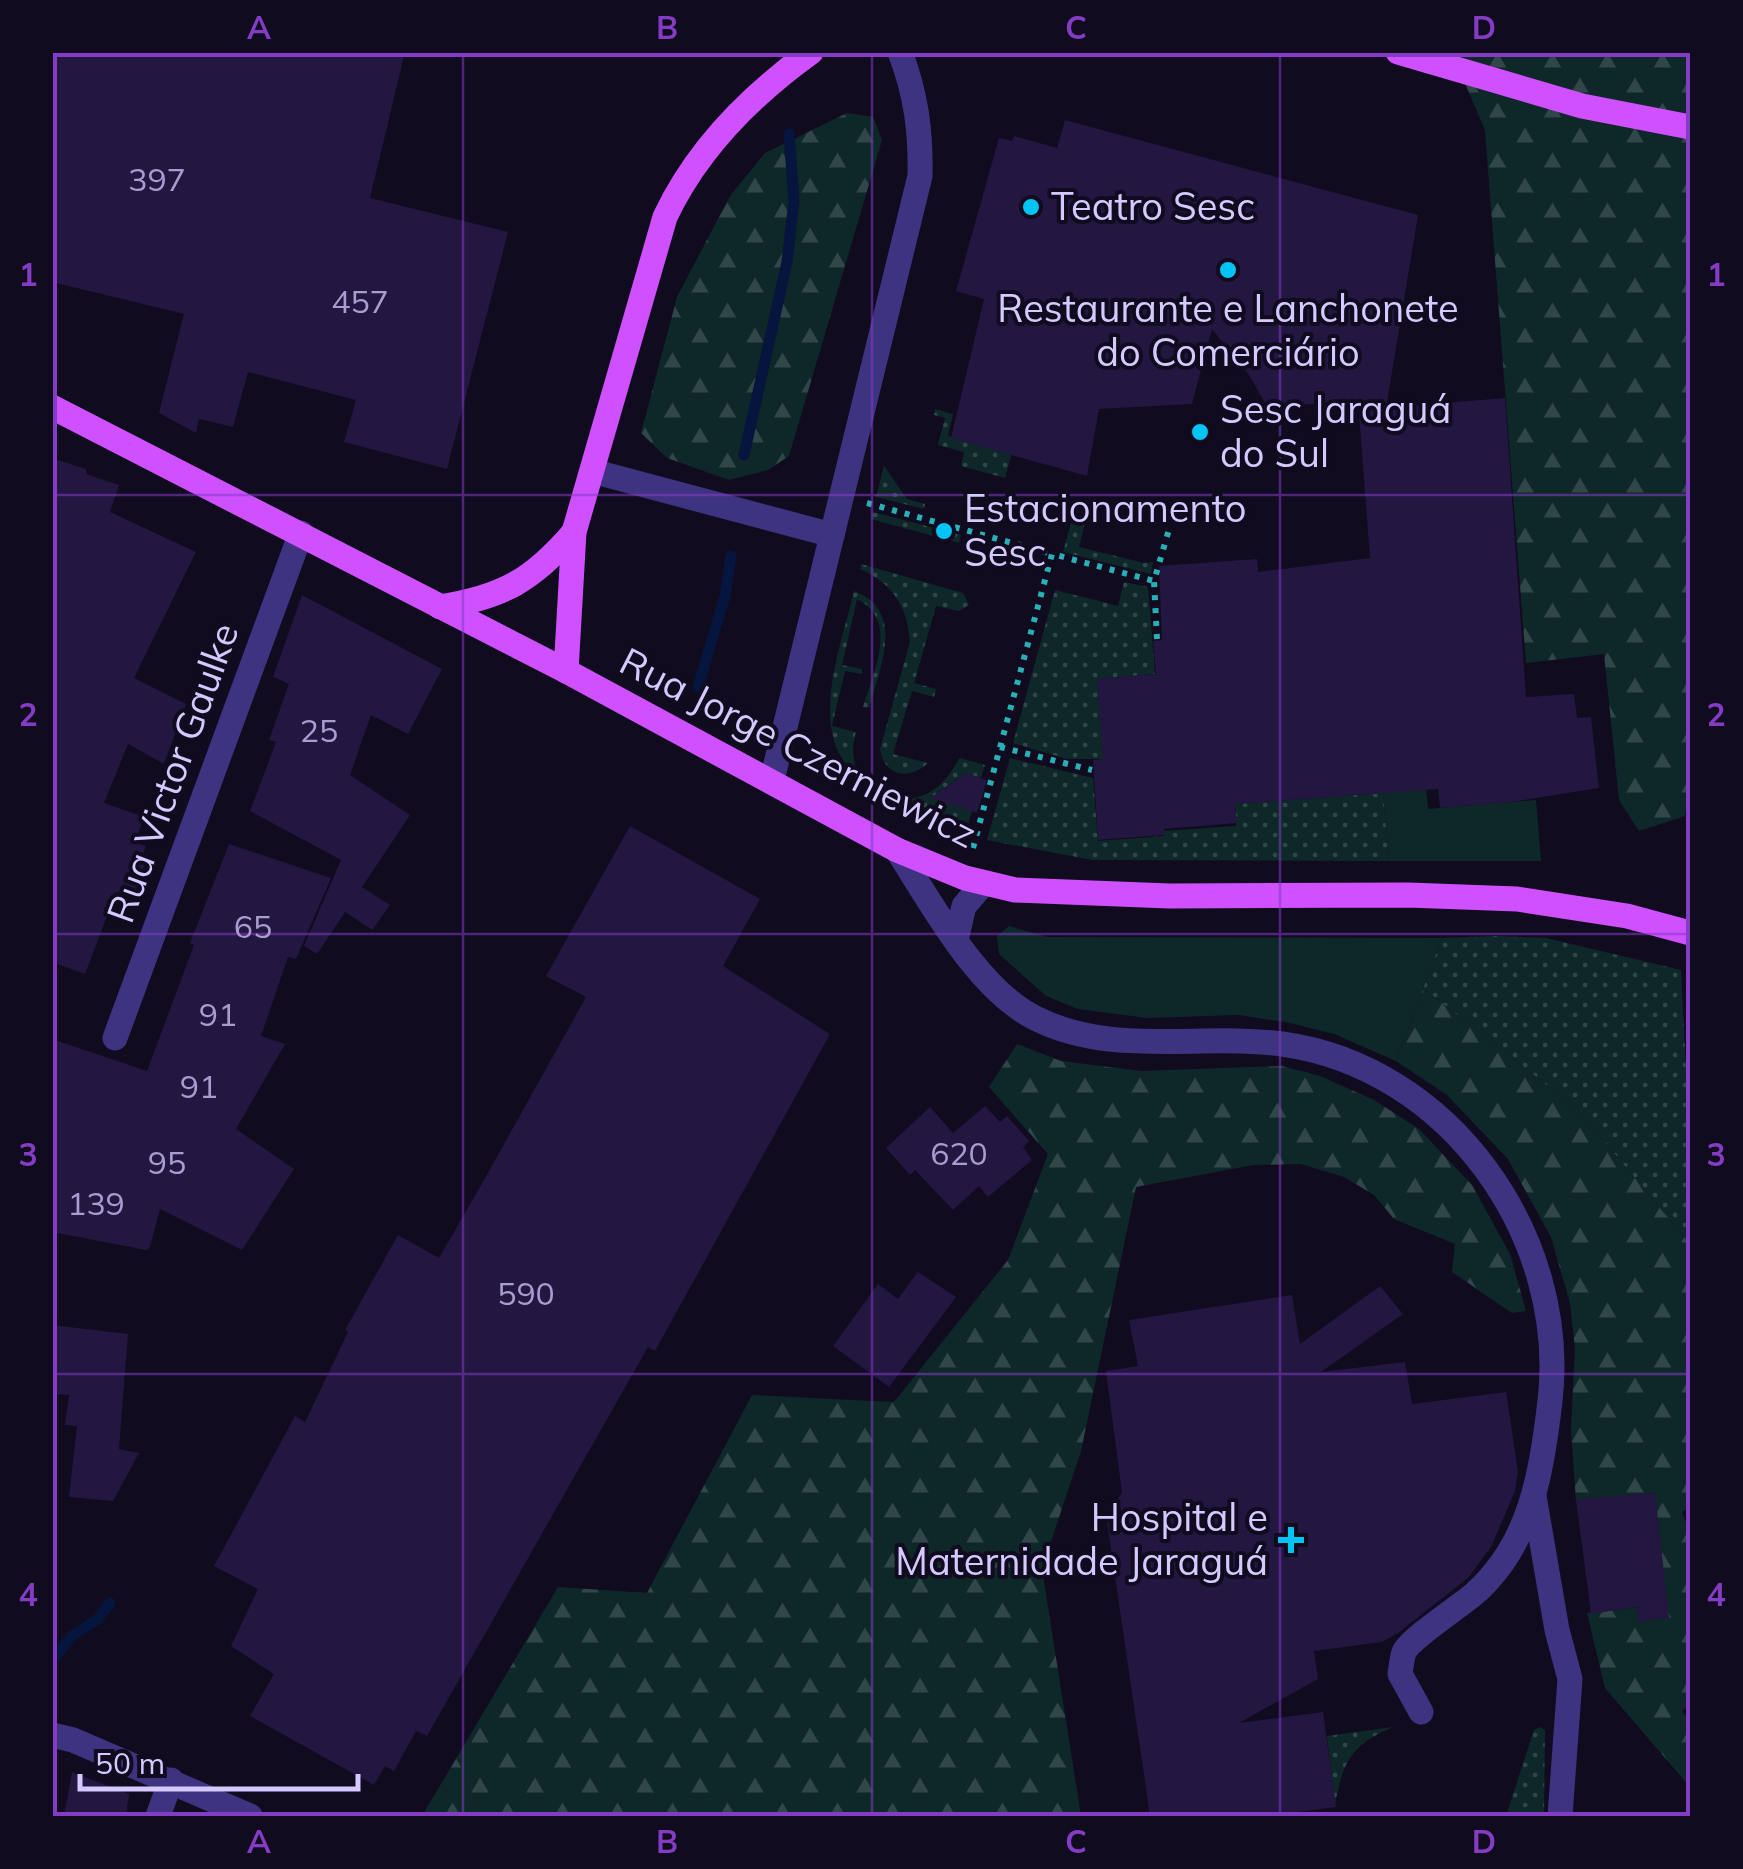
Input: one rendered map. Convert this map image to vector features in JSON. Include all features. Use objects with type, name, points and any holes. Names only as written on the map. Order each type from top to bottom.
[{"type":"main road","points":[[566,671],[574,532],[657,239],[678,190],[710,144],[744,107],[811,52]]},
{"type":"main road","points":[[1398,52],[1582,106],[1690,127]]},
{"type":"main road","name":"Rua Jorge Czerniewicz","points":[[52,407],[566,671],[897,850],[974,881],[1015,890],[1150,895],[1408,894],[1517,899],[1608,912],[1690,933]]},
{"type":"main road","points":[[440,607],[498,595],[525,580],[548,562],[574,532]]},
{"type":"street","points":[[772,780],[920,176],[921,133],[900,52]]},
{"type":"street","points":[[592,472],[832,536]]},
{"type":"street","name":"Rua Victor Gaulke","points":[[115,1038],[301,533]]},
{"type":"street","points":[[897,850],[956,940],[989,982],[1032,1017],[1070,1033],[1143,1042],[1236,1039],[1286,1044],[1313,1052],[1385,1080],[1433,1112],[1490,1172],[1531,1246],[1548,1307],[1553,1349],[1550,1400],[1534,1496],[1509,1554],[1477,1592],[1405,1649],[1400,1674],[1421,1712]]},
{"type":"street","points":[[956,940],[974,881]]},
{"type":"street","points":[[1534,1496],[1557,1630],[1570,1680],[1560,1816]]},
{"type":"street","points":[[52,1735],[171,1780],[250,1816]]},
{"type":"street","points":[[158,1816],[171,1780]]},
{"type":"path","points":[[842,496],[1154,581]]},
{"type":"path","points":[[1157,638],[1154,581],[1170,526]]},
{"type":"path","points":[[974,881],[1000,746],[1052,554]]},
{"type":"path","points":[[1000,746],[1092,770]]},
{"type":"green space","points":[[1452,53],[1690,53],[1690,762],[1685,816],[1639,831],[1619,800],[1604,654],[1526,663],[1485,130]]},
{"type":"green space","points":[[847,113],[873,117],[882,140],[789,456],[768,470],[729,480],[667,458],[641,433],[677,297],[730,196],[765,153]]},
{"type":"green space","points":[[935,409],[953,414],[948,436],[1012,453],[1005,478],[961,466],[964,452],[938,445],[945,418],[934,415]]},
{"type":"green space","points":[[884,466],[907,499],[925,504],[924,509],[876,497]]},
{"type":"green space","points":[[873,512],[961,535],[959,543],[871,519]]},
{"type":"green space","points":[[1072,519],[1085,522],[1079,547],[1153,562],[1151,574],[1063,552]]},
{"type":"green space","points":[[861,564],[963,593],[969,605],[959,611],[936,606],[914,683],[936,689],[934,697],[912,691],[893,754],[928,763],[906,774],[892,770],[880,749],[910,642],[906,618],[889,589],[860,569]]},
{"type":"green space","points":[[1124,582],[1148,587],[1155,674],[1098,679],[1104,759],[1067,759],[1013,743],[1055,590],[1118,606]]},
{"type":"green space","points":[[854,591],[870,600],[885,627],[883,659],[869,708],[863,707],[877,663],[880,633],[870,608],[857,599],[842,665],[862,669],[862,674],[845,671],[832,726],[856,732],[853,756],[861,777],[844,760],[834,740],[830,716],[831,690]]},
{"type":"green space","points":[[959,758],[985,765],[981,778],[966,773],[937,793],[935,799],[972,811],[966,832],[896,799],[917,797],[934,789]]},
{"type":"green space","points":[[1010,758],[1093,778],[1098,841],[1236,826],[1235,804],[1383,793],[1389,861],[1092,860],[987,840]]},
{"type":"green space","points":[[1424,769],[1428,809],[1536,800],[1541,861],[1389,861],[1383,793]]},
{"type":"green space","points":[[1009,926],[1047,937],[1442,938],[1396,1061],[1334,1034],[1290,1023],[1239,1015],[1147,1018],[1078,1009],[1046,996],[999,954],[997,936]]},
{"type":"green space","points":[[1442,938],[1546,938],[1681,970],[1690,1152],[1690,1244],[1577,1109],[1423,988]]},
{"type":"green space","points":[[1423,988],[1577,1109],[1690,1244],[1690,1507],[1682,1512],[1690,1533],[1690,1704],[1682,1711],[1690,1721],[1690,1787],[1605,1688],[1587,1613],[1666,1604],[1654,1493],[1576,1502],[1571,1429],[1575,1348],[1570,1303],[1551,1237],[1508,1159],[1447,1095],[1396,1061]]},
{"type":"green space","points":[[1017,1044],[1061,1061],[1141,1071],[1282,1066],[1320,1076],[1374,1100],[1419,1129],[1472,1185],[1510,1254],[1526,1311],[1512,1313],[1452,1272],[1455,1244],[1394,1219],[1374,1195],[1344,1177],[1301,1164],[1253,1165],[1136,1187],[1081,1451],[1042,1569],[1081,1816],[422,1816],[558,1587],[647,1593],[752,1395],[894,1402],[1008,1260],[1048,1154],[989,1087]]},
{"type":"green space","points":[[1393,1727],[1367,1741],[1351,1756],[1335,1805],[1327,1736]]},
{"type":"green space","points":[[1534,1730],[1545,1730],[1544,1816],[1506,1816]]},
{"type":"building","points":[[52,52],[405,52],[370,198],[508,232],[447,469],[344,442],[356,400],[248,372],[233,427],[199,419],[196,433],[159,413],[184,314],[52,282]]},
{"type":"building","points":[[1065,120],[1418,215],[1386,408],[1505,398],[1526,697],[1574,694],[1577,718],[1591,717],[1599,788],[1512,802],[1440,808],[1438,789],[1235,804],[1237,823],[1164,829],[1164,835],[1098,840],[1093,760],[1103,759],[1097,679],[1156,674],[1153,641],[1162,640],[1159,566],[1257,559],[1258,572],[1370,558],[1358,400],[1268,408],[1249,375],[1212,329],[1192,404],[1099,409],[1087,476],[951,438],[984,299],[956,291],[999,138],[1012,141],[1014,136],[1057,148]]},
{"type":"building","points":[[52,458],[119,485],[110,512],[196,552],[134,678],[186,704],[164,764],[128,744],[104,803],[144,817],[135,843],[146,846],[143,854],[148,855],[133,898],[116,892],[85,974],[52,962]]},
{"type":"building","points":[[302,595],[442,669],[408,734],[371,715],[350,775],[410,815],[362,887],[390,905],[372,930],[345,912],[317,954],[304,946],[341,860],[250,811],[276,742],[269,740],[289,684],[273,677]]},
{"type":"building","points":[[966,773],[987,780],[977,813],[930,798]]},
{"type":"building","points":[[630,826],[760,899],[723,966],[830,1034],[655,1351],[648,1347],[427,1736],[416,1731],[394,1771],[385,1766],[374,1785],[250,1716],[274,1674],[231,1646],[258,1589],[214,1566],[295,1416],[305,1422],[348,1332],[345,1330],[398,1235],[439,1258],[484,1180],[586,997],[546,976]]},
{"type":"building","points":[[229,844],[331,878],[296,959],[288,957],[261,1036],[285,1044],[236,1129],[294,1169],[242,1250],[160,1209],[146,1250],[52,1232],[52,1039],[147,1071],[194,945],[190,943]]},
{"type":"building","points":[[985,1106],[1000,1122],[1007,1116],[1029,1141],[1023,1147],[1032,1160],[988,1197],[979,1186],[953,1210],[915,1170],[910,1175],[886,1148],[930,1107],[953,1133]]},
{"type":"building","points":[[918,1272],[956,1297],[889,1387],[833,1346],[878,1284],[898,1299]]},
{"type":"building","name":"Hospital e Maternidade Jaraguá","points":[[1380,1286],[1403,1314],[1321,1372],[1405,1362],[1412,1404],[1506,1392],[1518,1471],[1515,1491],[1491,1547],[1468,1578],[1398,1633],[1382,1642],[1314,1651],[1318,1679],[1239,1723],[1323,1712],[1336,1807],[1266,1816],[1150,1816],[1106,1515],[1122,1493],[1106,1371],[1138,1366],[1129,1320],[1292,1295],[1300,1344]]},
{"type":"building","points":[[52,1325],[128,1334],[119,1449],[139,1453],[113,1501],[69,1497],[77,1426],[65,1425],[69,1395],[52,1394]]},
{"type":"building","points":[[1655,1493],[1669,1618],[1638,1622],[1637,1607],[1591,1614],[1576,1499]]},
{"type":"building","points":[[72,1772],[129,1794],[126,1816],[64,1816]]},
{"type":"waterway","points":[[744,455],[787,262],[794,201],[789,134]]},
{"type":"waterway","points":[[698,687],[725,596],[731,556]]},
{"type":"waterway","points":[[52,1660],[72,1636],[98,1619],[110,1603]]},
{"type":"place","name":"Teatro Sesc","points":[[1031,207]]},
{"type":"place","name":"Restaurante e Lanchonete do Comerciário","points":[[1228,270]]},
{"type":"place","name":"Sesc Jaraguá do Sul","points":[[1200,432]]},
{"type":"place","name":"Estacionamento Sesc","points":[[944,531]]},
{"type":"place","name":"Hospital e Maternidade Jaraguá","points":[[1291,1540]]}]
